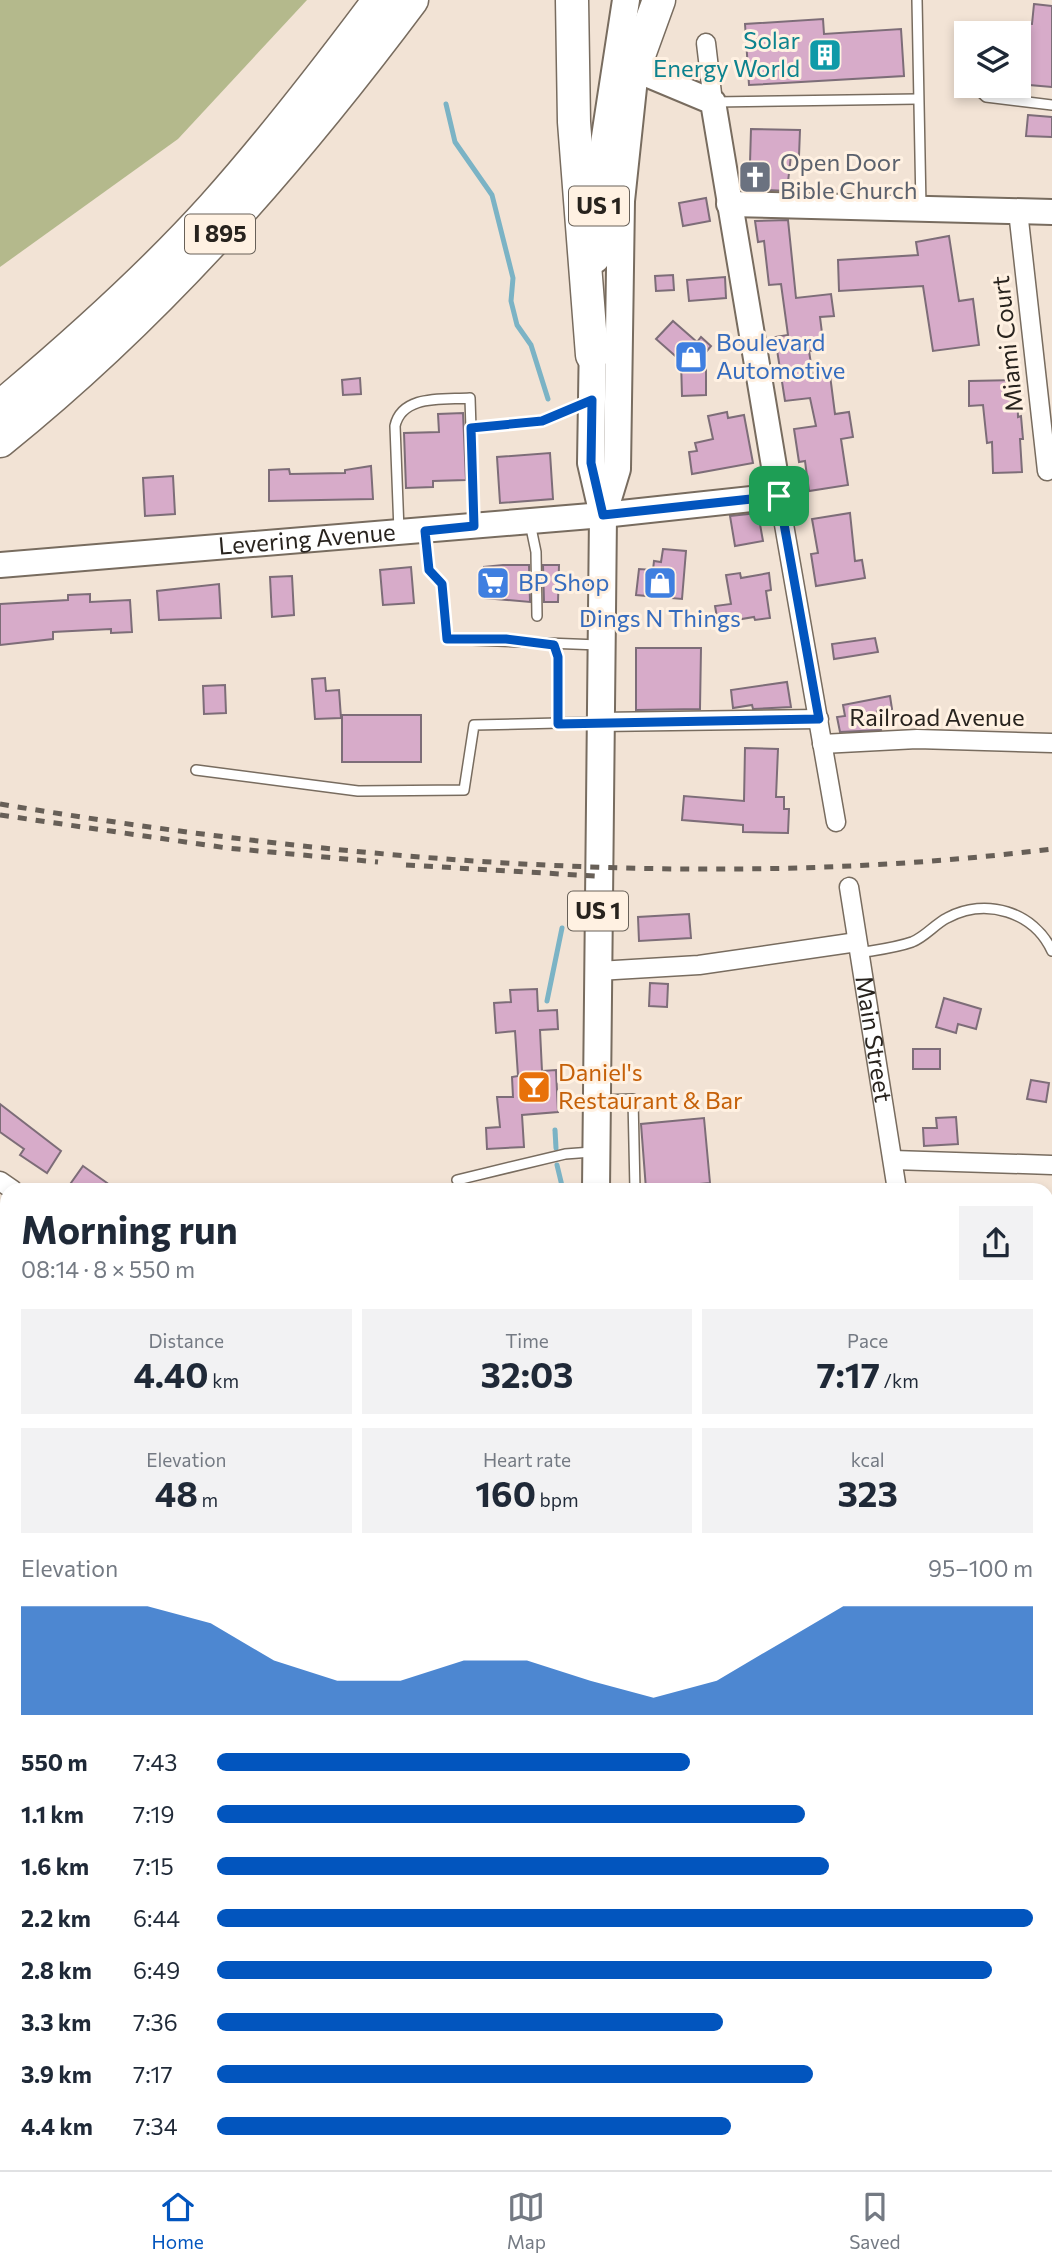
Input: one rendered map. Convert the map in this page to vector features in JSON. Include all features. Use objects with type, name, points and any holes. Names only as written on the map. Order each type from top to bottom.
[{"type":"highway","name":"I 895","points":[[0,407],[78,340],[211,209],[316,86],[379,0]]},
{"type":"highway","name":"I 895","points":[[0,441],[55,397],[123,334],[213,242],[341,94],[412,0]]},
{"type":"highway","points":[[572,0],[574,122],[593,355]]},
{"type":"highway","points":[[634,69],[659,0]]},
{"type":"main road","name":"US 1","points":[[596,1183],[603,515],[591,463],[593,355],[603,150],[626,0]]},
{"type":"main road","name":"US 1","points":[[603,515],[617,468],[618,258],[634,69],[647,0]]},
{"type":"street","points":[[706,43],[729,204],[836,822]]},
{"type":"street","points":[[634,69],[713,102]]},
{"type":"street","points":[[729,204],[1052,212]]},
{"type":"street","name":"Miami Court","points":[[1018,211],[1047,471]]},
{"type":"street","name":"Levering Avenue","points":[[0,565],[530,522],[779,496]]},
{"type":"street","name":"Railroad Avenue","points":[[599,722],[819,719]]},
{"type":"street","name":"Railroad Avenue","points":[[822,744],[917,739],[1052,743]]},
{"type":"street","name":"Main Street","points":[[849,887],[896,1183]]},
{"type":"street","points":[[597,971],[699,965],[858,948]]},
{"type":"street","points":[[893,1160],[1052,1165]]},
{"type":"lane","points":[[917,0],[921,209]]},
{"type":"lane","points":[[994,98],[1052,105]]},
{"type":"lane","points":[[713,102],[918,99]]},
{"type":"lane","points":[[399,533],[394,441],[400,411],[411,403],[470,398],[474,526]]},
{"type":"lane","points":[[471,428],[542,421],[592,400]]},
{"type":"lane","points":[[530,522],[536,552],[537,616]]},
{"type":"lane","points":[[425,531],[429,570],[442,584],[447,639],[506,639],[554,645],[600,645]]},
{"type":"lane","points":[[554,645],[558,657],[558,724]]},
{"type":"lane","points":[[196,770],[358,791],[464,790],[474,725],[599,722]]},
{"type":"lane","points":[[858,948],[913,941],[959,912],[986,908],[1030,921],[1039,928],[1052,951]]},
{"type":"lane","points":[[597,1100],[633,1099],[635,1183]]},
{"type":"lane","points":[[457,1180],[565,1154],[597,1151]]},
{"type":"green space","points":[[0,0],[307,0],[178,139],[0,267]]},
{"type":"building","points":[[1034,4],[1052,6],[1052,87],[1031,85]]},
{"type":"building","name":"Solar Energy World","points":[[823,19],[824,34],[901,29],[904,76],[749,85],[745,24]]},
{"type":"building","points":[[1028,115],[1052,117],[1052,137],[1026,136]]},
{"type":"building","points":[[751,129],[800,130],[799,156],[791,155],[787,191],[743,189],[744,163],[750,163]]},
{"type":"building","points":[[706,198],[710,221],[683,226],[679,203]]},
{"type":"building","points":[[788,220],[796,298],[831,294],[834,316],[820,317],[824,349],[809,351],[813,377],[830,375],[835,414],[849,412],[853,437],[841,439],[848,485],[809,491],[805,461],[799,462],[794,429],[816,426],[810,398],[785,401],[775,337],[788,335],[781,284],[769,285],[764,241],[758,242],[755,221]]},
{"type":"building","points":[[949,236],[959,301],[973,299],[979,345],[933,351],[923,286],[839,291],[838,260],[918,255],[916,242]]},
{"type":"building","points":[[673,275],[674,290],[656,291],[655,276]]},
{"type":"building","points":[[725,277],[726,298],[689,301],[687,280]]},
{"type":"building","name":"Boulevard Automotive","points":[[673,321],[697,342],[701,337],[711,346],[706,352],[706,395],[682,396],[681,361],[656,339]]},
{"type":"building","points":[[360,378],[361,394],[343,395],[342,380]]},
{"type":"building","points":[[1017,380],[1018,417],[1021,416],[1023,439],[1020,439],[1022,472],[993,473],[992,442],[987,443],[983,405],[969,406],[969,381]]},
{"type":"building","points":[[727,412],[728,418],[744,415],[753,463],[692,474],[689,452],[697,451],[695,443],[713,439],[708,416]]},
{"type":"building","points":[[463,413],[466,480],[433,481],[433,487],[406,488],[404,433],[439,432],[438,414]]},
{"type":"building","points":[[550,453],[553,499],[500,503],[497,457]]},
{"type":"building","points":[[371,466],[373,499],[269,501],[269,470],[289,469],[290,474],[345,473],[345,470]]},
{"type":"building","points":[[173,476],[175,514],[145,516],[143,478]]},
{"type":"building","points":[[758,513],[763,541],[735,546],[730,516]]},
{"type":"building","points":[[850,513],[855,561],[862,560],[865,578],[816,586],[811,554],[818,553],[812,519]]},
{"type":"building","name":"Dings N Things","points":[[663,549],[686,551],[682,599],[636,595],[639,569],[653,570],[654,561],[661,562]]},
{"type":"building","points":[[529,565],[530,602],[484,598],[484,567]]},
{"type":"building","points":[[543,565],[559,565],[558,602],[544,602]]},
{"type":"building","points":[[411,567],[414,603],[383,605],[380,570]]},
{"type":"building","points":[[740,573],[741,578],[769,573],[771,590],[766,591],[770,618],[755,620],[754,617],[718,623],[715,606],[731,604],[726,575]]},
{"type":"building","points":[[292,576],[294,615],[272,617],[270,577]]},
{"type":"building","points":[[219,584],[221,618],[159,620],[157,591]]},
{"type":"building","points":[[90,594],[90,602],[130,600],[132,632],[111,633],[111,629],[53,632],[53,639],[0,645],[0,604],[68,600],[68,595]]},
{"type":"building","points":[[875,638],[878,652],[834,659],[832,644]]},
{"type":"building","points":[[636,648],[701,648],[700,709],[636,710]]},
{"type":"building","points":[[325,678],[326,691],[339,690],[341,718],[315,719],[312,679]]},
{"type":"building","points":[[787,682],[791,707],[753,709],[752,705],[733,708],[731,690]]},
{"type":"building","points":[[225,685],[226,713],[204,714],[203,686]]},
{"type":"building","points":[[890,696],[892,709],[877,711],[881,730],[840,732],[837,717],[845,716],[843,705]]},
{"type":"building","points":[[342,715],[421,715],[421,762],[342,762]]},
{"type":"building","points":[[745,748],[778,749],[776,797],[784,797],[784,809],[789,809],[788,833],[743,832],[743,825],[682,820],[684,796],[744,801]]},
{"type":"building","points":[[689,914],[691,938],[639,941],[638,917]]},
{"type":"building","points":[[650,983],[668,984],[667,1007],[649,1006]]},
{"type":"building","points":[[537,989],[538,1011],[557,1010],[558,1029],[540,1030],[542,1071],[556,1070],[558,1112],[522,1115],[524,1147],[487,1149],[486,1128],[500,1127],[497,1097],[513,1097],[512,1077],[518,1076],[515,1031],[496,1033],[494,1003],[511,1002],[510,990]]},
{"type":"building","points":[[944,998],[981,1009],[976,1029],[958,1024],[956,1033],[936,1027]]},
{"type":"building","points":[[913,1049],[940,1049],[940,1069],[913,1069]]},
{"type":"building","points":[[1031,1080],[1049,1083],[1046,1102],[1027,1099]]},
{"type":"building","points":[[0,1104],[61,1151],[47,1173],[20,1155],[24,1149],[0,1132]]},
{"type":"building","points":[[956,1117],[958,1144],[924,1146],[923,1128],[937,1128],[936,1118]]},
{"type":"building","points":[[704,1118],[710,1183],[646,1183],[641,1124]]},
{"type":"building","points":[[83,1166],[107,1183],[71,1183]]},
{"type":"waterway","points":[[446,104],[455,142],[492,195],[513,278],[511,301],[517,325],[531,345],[548,399]]},
{"type":"waterway","points":[[547,1001],[562,928]]},
{"type":"waterway","points":[[555,1130],[556,1148]]},
{"type":"waterway","points":[[557,1165],[561,1183]]},
{"type":"railway","points":[[0,804],[260,841],[392,855],[525,864],[658,869],[790,868],[922,862],[1052,849]]},
{"type":"railway","points":[[0,815],[227,848],[378,862]]},
{"type":"railway","points":[[406,865],[595,876]]},
{"type":"place","name":"Solar Energy World","points":[[825,55]]},
{"type":"place","name":"Open Door Bible Church","points":[[755,177]]},
{"type":"place","name":"Boulevard Automotive","points":[[691,357]]},
{"type":"place","name":"BP Shop","points":[[493,583]]},
{"type":"place","name":"Dings N Things","points":[[660,583]]},
{"type":"place","name":"Daniel's Restaurant & Bar","points":[[534,1087]]},
{"type":"route","points":[[592,400],[591,463],[603,515],[779,496],[819,719],[558,724],[558,657],[554,645],[506,639],[447,639],[442,584],[429,570],[425,531],[474,526],[471,428],[542,421],[592,400]]}]
